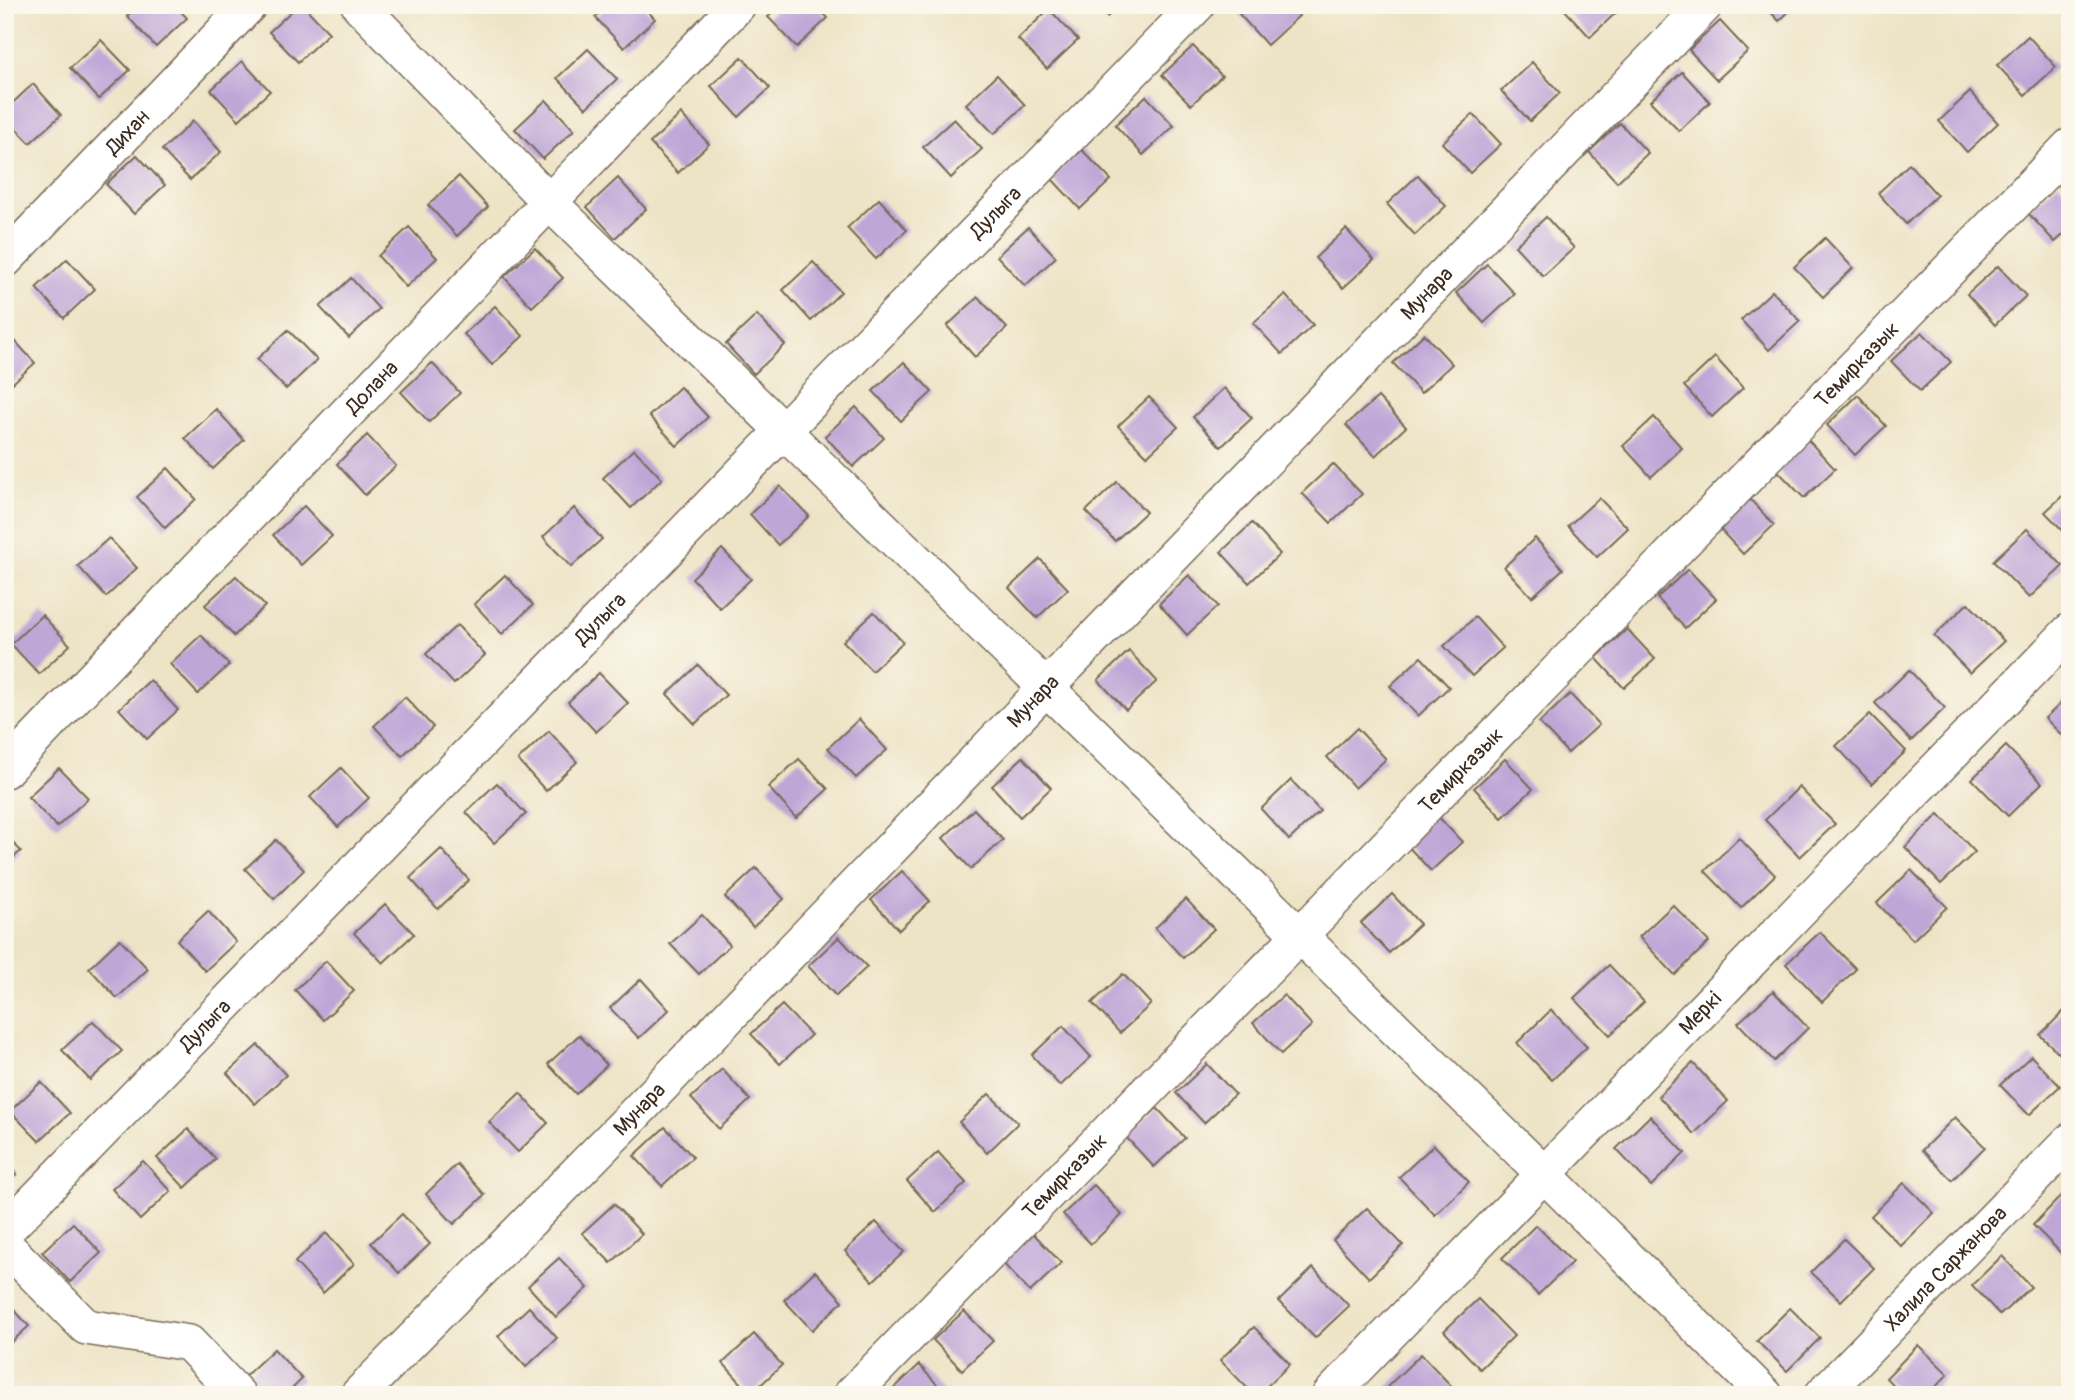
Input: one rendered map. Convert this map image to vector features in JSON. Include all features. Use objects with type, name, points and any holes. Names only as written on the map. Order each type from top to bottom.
[{"type":"street","name":"Дихан","points":[[5,260],[249,5]]},
{"type":"street","points":[[359,5],[549,202],[1544,1174],[1765,1395]]},
{"type":"street","name":"Долана","points":[[5,770],[738,5]]},
{"type":"street","name":"Дулыга","points":[[5,1231],[1197,5]]},
{"type":"street","name":"Мунара","points":[[358,1395],[624,1125],[1705,5]]},
{"type":"street","name":"Темирказык","points":[[851,1395],[2070,146]]},
{"type":"street","name":"Меркі","points":[[1330,1395],[2070,631]]},
{"type":"street","name":"Халила Саржанова","points":[[1822,1395],[2070,1141]]},
{"type":"street","points":[[5,1245],[86,1327],[189,1343],[238,1395]]},
{"type":"building","points":[[139,5],[175,5],[187,18],[156,47],[127,16]]},
{"type":"building","points":[[298,5],[303,5],[329,33],[298,62],[269,32]]},
{"type":"building","points":[[609,5],[642,5],[655,19],[624,48],[595,17]]},
{"type":"building","points":[[780,5],[816,5],[828,18],[797,47],[768,17]]},
{"type":"building","points":[[1097,5],[1119,5],[1107,17]]},
{"type":"building","points":[[1249,5],[1289,5],[1299,16],[1267,45],[1239,14]]},
{"type":"building","points":[[1618,5],[1621,8],[1590,37],[1562,7]]},
{"type":"building","points":[[1764,5],[1796,5],[1779,21]]},
{"type":"building","points":[[1049,9],[1078,40],[1047,69],[1018,39]]},
{"type":"building","points":[[1720,21],[1748,51],[1717,80],[1689,50]]},
{"type":"building","points":[[2028,36],[2056,67],[2025,95],[1997,65]]},
{"type":"building","points":[[101,40],[130,70],[99,99],[70,68]]},
{"type":"building","points":[[1193,46],[1222,76],[1191,105],[1162,75]]},
{"type":"building","points":[[588,49],[617,79],[586,108],[557,78]]},
{"type":"building","points":[[742,57],[770,88],[739,117],[711,86]]},
{"type":"building","points":[[242,61],[270,91],[239,120],[211,90]]},
{"type":"building","points":[[1532,62],[1560,93],[1530,121],[1501,91]]},
{"type":"building","points":[[1682,72],[1710,102],[1679,131],[1650,101]]},
{"type":"building","points":[[997,75],[1025,105],[994,134],[966,104]]},
{"type":"building","points":[[33,84],[61,115],[30,143],[5,117],[5,110]]},
{"type":"building","points":[[1970,92],[1998,123],[1967,152],[1939,121]]},
{"type":"building","points":[[1146,96],[1174,126],[1143,155],[1115,125]]},
{"type":"building","points":[[546,100],[574,130],[543,159],[515,129]]},
{"type":"building","points":[[681,114],[709,144],[678,173],[650,143]]},
{"type":"building","points":[[1473,114],[1501,144],[1470,173],[1442,143]]},
{"type":"building","points":[[954,119],[982,149],[951,178],[923,147]]},
{"type":"building","points":[[193,121],[221,152],[190,180],[162,150]]},
{"type":"building","points":[[1620,123],[1648,153],[1617,182],[1589,152]]},
{"type":"building","points":[[1082,150],[1111,180],[1080,209],[1051,178]]},
{"type":"building","points":[[137,155],[165,185],[134,214],[106,184]]},
{"type":"building","points":[[1909,164],[1937,195],[1906,224],[1878,193]]},
{"type":"building","points":[[1418,175],[1446,206],[1415,235],[1387,204]]},
{"type":"building","points":[[459,176],[488,207],[457,236],[428,205]]},
{"type":"building","points":[[618,178],[646,209],[615,238],[587,207]]},
{"type":"building","points":[[2058,183],[2070,196],[2070,229],[2055,242],[2027,212]]},
{"type":"building","points":[[879,199],[907,230],[876,259],[847,228]]},
{"type":"building","points":[[1546,217],[1574,248],[1543,276],[1515,246]]},
{"type":"building","points":[[409,227],[437,258],[406,287],[378,256]]},
{"type":"building","points":[[1028,227],[1056,257],[1025,286],[997,256]]},
{"type":"building","points":[[1346,229],[1374,260],[1343,288],[1315,258]]},
{"type":"building","points":[[1825,238],[1853,268],[1823,297],[1794,267]]},
{"type":"building","points":[[535,248],[563,278],[532,307],[504,277]]},
{"type":"building","points":[[67,259],[95,289],[64,318],[36,288]]},
{"type":"building","points":[[813,262],[841,292],[811,321],[783,290]]},
{"type":"building","points":[[1487,264],[1515,294],[1484,323],[1456,293]]},
{"type":"building","points":[[1998,266],[2026,296],[1995,325],[1967,294]]},
{"type":"building","points":[[351,278],[379,309],[349,338],[320,307]]},
{"type":"building","points":[[1772,291],[1800,321],[1769,350],[1741,320]]},
{"type":"building","points":[[1285,295],[1313,325],[1282,354],[1253,323]]},
{"type":"building","points":[[978,297],[1007,328],[975,357],[947,326]]},
{"type":"building","points":[[495,306],[523,336],[492,365],[464,334]]},
{"type":"building","points":[[757,315],[785,345],[754,374],[726,344]]},
{"type":"building","points":[[288,330],[317,360],[286,389],[257,359]]},
{"type":"building","points":[[7,332],[35,363],[5,390],[5,334]]},
{"type":"building","points":[[1922,332],[1951,362],[1920,391],[1891,361]]},
{"type":"building","points":[[1424,334],[1452,364],[1421,393],[1393,363]]},
{"type":"building","points":[[1715,357],[1743,388],[1712,417],[1684,386]]},
{"type":"building","points":[[904,362],[932,392],[901,421],[873,391]]},
{"type":"building","points":[[432,363],[460,393],[429,422],[401,392]]},
{"type":"building","points":[[680,387],[708,417],[677,446],[649,416]]},
{"type":"building","points":[[1224,388],[1252,418],[1221,447],[1193,417]]},
{"type":"building","points":[[1858,395],[1886,426],[1855,455],[1827,425]]},
{"type":"building","points":[[1149,397],[1178,427],[1147,456],[1118,426]]},
{"type":"building","points":[[1378,397],[1406,427],[1375,456],[1346,425]]},
{"type":"building","points":[[856,407],[884,438],[853,467],[825,436]]},
{"type":"building","points":[[216,409],[244,440],[213,469],[185,438]]},
{"type":"building","points":[[1654,417],[1682,448],[1651,477],[1623,446]]},
{"type":"building","points":[[367,435],[396,466],[365,495],[337,464]]},
{"type":"building","points":[[1807,439],[1835,469],[1804,498],[1775,468]]},
{"type":"building","points":[[634,449],[662,479],[631,508],[603,478]]},
{"type":"building","points":[[1333,464],[1362,494],[1331,523],[1302,493]]},
{"type":"building","points":[[168,468],[196,499],[165,528],[137,497]]},
{"type":"building","points":[[1117,482],[1146,512],[1115,541],[1086,511]]},
{"type":"building","points":[[780,486],[809,516],[778,545],[750,514]]},
{"type":"building","points":[[2070,489],[2070,538],[2045,512]]},
{"type":"building","points":[[1746,495],[1774,525],[1743,554],[1715,524]]},
{"type":"building","points":[[1599,498],[1628,528],[1597,557],[1568,526]]},
{"type":"building","points":[[304,506],[332,536],[301,565],[273,535]]},
{"type":"building","points":[[574,508],[602,539],[571,567],[543,537]]},
{"type":"building","points":[[1252,523],[1280,554],[1249,583],[1221,552]]},
{"type":"building","points":[[2027,529],[2063,566],[2029,598],[1993,561]]},
{"type":"building","points":[[109,538],[137,568],[106,597],[78,566]]},
{"type":"building","points":[[1535,538],[1563,569],[1532,597],[1504,567]]},
{"type":"building","points":[[722,549],[751,579],[720,608],[692,578]]},
{"type":"building","points":[[1040,559],[1068,589],[1037,618],[1009,588]]},
{"type":"building","points":[[1688,569],[1716,599],[1685,628],[1657,598]]},
{"type":"building","points":[[505,575],[533,605],[502,634],[474,604]]},
{"type":"building","points":[[1189,575],[1218,606],[1187,635],[1159,604]]},
{"type":"building","points":[[236,576],[265,606],[234,636],[205,605]]},
{"type":"building","points":[[1968,603],[2004,641],[1970,673],[1934,636]]},
{"type":"building","points":[[874,612],[903,642],[872,671],[843,641]]},
{"type":"building","points":[[42,615],[70,645],[39,674],[11,644]]},
{"type":"building","points":[[1475,617],[1503,648],[1472,676],[1444,646]]},
{"type":"building","points":[[457,625],[485,655],[454,684],[426,654]]},
{"type":"building","points":[[1627,629],[1655,659],[1624,688],[1596,658]]},
{"type":"building","points":[[201,635],[229,665],[198,694],[170,664]]},
{"type":"building","points":[[1129,651],[1157,681],[1126,710],[1098,680]]},
{"type":"building","points":[[1421,657],[1449,687],[1418,716],[1390,686]]},
{"type":"building","points":[[698,665],[726,695],[695,724],[667,694]]},
{"type":"building","points":[[1909,670],[1945,708],[1911,741],[1875,703]]},
{"type":"building","points":[[599,673],[628,703],[596,732],[568,702]]},
{"type":"building","points":[[150,680],[178,710],[147,739],[119,709]]},
{"type":"building","points":[[1570,694],[1599,725],[1568,753],[1539,723]]},
{"type":"building","points":[[2070,695],[2070,744],[2045,718]]},
{"type":"building","points":[[405,697],[433,727],[402,756],[374,726]]},
{"type":"building","points":[[1870,714],[1906,751],[1872,784],[1836,746]]},
{"type":"building","points":[[859,719],[887,750],[856,778],[828,748]]},
{"type":"building","points":[[1357,728],[1386,759],[1355,788],[1327,757]]},
{"type":"building","points":[[549,731],[577,762],[546,791],[518,760]]},
{"type":"building","points":[[2006,746],[2042,783],[2008,816],[1972,779]]},
{"type":"building","points":[[1023,757],[1051,788],[1020,817],[992,786]]},
{"type":"building","points":[[799,759],[828,789],[796,818],[768,787]]},
{"type":"building","points":[[1505,759],[1533,789],[1502,818],[1474,788]]},
{"type":"building","points":[[59,768],[88,798],[57,827],[28,797]]},
{"type":"building","points":[[341,768],[369,798],[338,827],[310,797]]},
{"type":"building","points":[[1291,780],[1320,811],[1289,840],[1261,809]]},
{"type":"building","points":[[497,783],[526,814],[494,843],[466,812]]},
{"type":"building","points":[[1799,787],[1835,824],[1800,857],[1765,820]]},
{"type":"building","points":[[974,809],[1003,840],[971,869],[943,838]]},
{"type":"building","points":[[1434,812],[1462,842],[1431,871],[1403,841]]},
{"type":"building","points":[[1939,814],[1975,852],[1941,884],[1905,847]]},
{"type":"building","points":[[5,835],[21,851],[5,865]]},
{"type":"building","points":[[1739,838],[1775,875],[1741,908],[1705,871]]},
{"type":"building","points":[[276,840],[304,870],[274,899],[245,869]]},
{"type":"building","points":[[441,849],[469,880],[438,909],[410,878]]},
{"type":"building","points":[[756,868],[784,899],[753,927],[725,897]]},
{"type":"building","points":[[1911,870],[1947,907],[1913,940],[1877,903]]},
{"type":"building","points":[[902,871],[930,901],[899,930],[871,900]]},
{"type":"building","points":[[1392,894],[1420,924],[1389,953],[1361,923]]},
{"type":"building","points":[[1186,899],[1214,929],[1183,958],[1155,928]]},
{"type":"building","points":[[385,904],[414,934],[383,963],[354,933]]},
{"type":"building","points":[[1673,905],[1709,942],[1675,975],[1639,937]]},
{"type":"building","points":[[208,911],[236,942],[205,971],[177,940]]},
{"type":"building","points":[[702,915],[730,945],[699,974],[670,944]]},
{"type":"building","points":[[1820,932],[1856,969],[1822,1002],[1786,964]]},
{"type":"building","points":[[839,937],[867,967],[836,996],[808,966]]},
{"type":"building","points":[[120,939],[148,969],[117,998],[89,968]]},
{"type":"building","points":[[326,961],[354,991],[323,1020],[295,990]]},
{"type":"building","points":[[1609,965],[1644,1002],[1610,1035],[1574,998]]},
{"type":"building","points":[[1123,974],[1151,1004],[1120,1033],[1092,1003]]},
{"type":"building","points":[[641,979],[669,1010],[639,1038],[610,1008]]},
{"type":"building","points":[[1773,991],[1808,1028],[1774,1061],[1738,1023]]},
{"type":"building","points":[[1284,995],[1312,1025],[1281,1054],[1253,1023]]},
{"type":"building","points":[[782,1005],[811,1035],[780,1064],[751,1034]]},
{"type":"building","points":[[2070,1005],[2070,1064],[2040,1035]]},
{"type":"building","points":[[1551,1010],[1587,1047],[1552,1080],[1517,1043]]},
{"type":"building","points":[[93,1021],[122,1051],[90,1080],[62,1050]]},
{"type":"building","points":[[1063,1026],[1091,1057],[1060,1086],[1032,1055]]},
{"type":"building","points":[[579,1035],[607,1065],[576,1094],[548,1064]]},
{"type":"building","points":[[258,1045],[286,1075],[255,1104],[227,1073]]},
{"type":"building","points":[[2031,1056],[2060,1086],[2029,1115],[2000,1085]]},
{"type":"building","points":[[1693,1063],[1728,1101],[1694,1134],[1658,1096]]},
{"type":"building","points":[[1207,1064],[1235,1094],[1204,1123],[1176,1093]]},
{"type":"building","points":[[722,1069],[750,1100],[719,1129],[691,1098]]},
{"type":"building","points":[[41,1082],[70,1113],[39,1141],[10,1111]]},
{"type":"building","points":[[520,1093],[548,1123],[518,1152],[489,1122]]},
{"type":"building","points":[[989,1094],[1018,1123],[987,1153],[959,1122]]},
{"type":"building","points":[[1157,1108],[1185,1138],[1154,1167],[1126,1137]]},
{"type":"building","points":[[1650,1116],[1685,1153],[1651,1186],[1616,1149]]},
{"type":"building","points":[[1955,1117],[1985,1147],[1952,1180],[1922,1150]]},
{"type":"building","points":[[665,1127],[693,1157],[662,1186],[634,1156]]},
{"type":"building","points":[[188,1129],[216,1159],[185,1188],[157,1158]]},
{"type":"building","points":[[1434,1145],[1469,1182],[1435,1215],[1399,1177]]},
{"type":"building","points":[[938,1152],[966,1183],[935,1212],[907,1181]]},
{"type":"building","points":[[143,1161],[171,1191],[140,1220],[112,1189]]},
{"type":"building","points":[[5,1162],[17,1174],[5,1185]]},
{"type":"building","points":[[457,1164],[485,1195],[454,1224],[426,1194]]},
{"type":"building","points":[[1904,1183],[1934,1213],[1901,1246],[1871,1216]]},
{"type":"building","points":[[1094,1185],[1122,1215],[1091,1244],[1063,1214]]},
{"type":"building","points":[[2065,1192],[2070,1197],[2070,1248],[2063,1255],[2033,1225]]},
{"type":"building","points":[[614,1204],[642,1234],[611,1263],[582,1233]]},
{"type":"building","points":[[1367,1208],[1403,1245],[1369,1278],[1333,1240]]},
{"type":"building","points":[[402,1214],[430,1244],[399,1273],[371,1243]]},
{"type":"building","points":[[876,1222],[904,1252],[873,1281],[845,1251]]},
{"type":"building","points":[[73,1223],[101,1253],[70,1282],[42,1252]]},
{"type":"building","points":[[1536,1225],[1572,1262],[1538,1295],[1502,1258]]},
{"type":"building","points":[[1032,1232],[1061,1263],[1030,1292],[1001,1261]]},
{"type":"building","points":[[326,1233],[354,1264],[323,1293],[295,1262]]},
{"type":"building","points":[[1844,1239],[1874,1268],[1841,1301],[1811,1272]]},
{"type":"building","points":[[2002,1256],[2031,1287],[2000,1315],[1972,1285]]},
{"type":"building","points":[[559,1258],[588,1288],[556,1317],[528,1286]]},
{"type":"building","points":[[1313,1268],[1349,1306],[1315,1338],[1279,1301]]},
{"type":"building","points":[[815,1271],[843,1301],[812,1330],[784,1300]]},
{"type":"building","points":[[1478,1299],[1514,1336],[1480,1369],[1444,1331]]},
{"type":"building","points":[[5,1300],[29,1326],[5,1348]]},
{"type":"building","points":[[529,1307],[557,1338],[526,1367],[498,1336]]},
{"type":"building","points":[[1790,1308],[1820,1338],[1787,1371],[1757,1341]]},
{"type":"building","points":[[964,1311],[993,1341],[962,1370],[933,1340]]},
{"type":"building","points":[[1254,1327],[1290,1364],[1258,1395],[1254,1395],[1220,1360]]},
{"type":"building","points":[[754,1334],[782,1365],[751,1394],[723,1363]]},
{"type":"building","points":[[1918,1345],[1948,1374],[1928,1395],[1902,1395],[1886,1378]]},
{"type":"building","points":[[274,1349],[302,1379],[286,1395],[259,1395],[243,1378]]},
{"type":"building","points":[[1421,1354],[1457,1392],[1454,1395],[1394,1395],[1387,1387]]},
{"type":"building","points":[[919,1365],[947,1395],[887,1395]]}]
